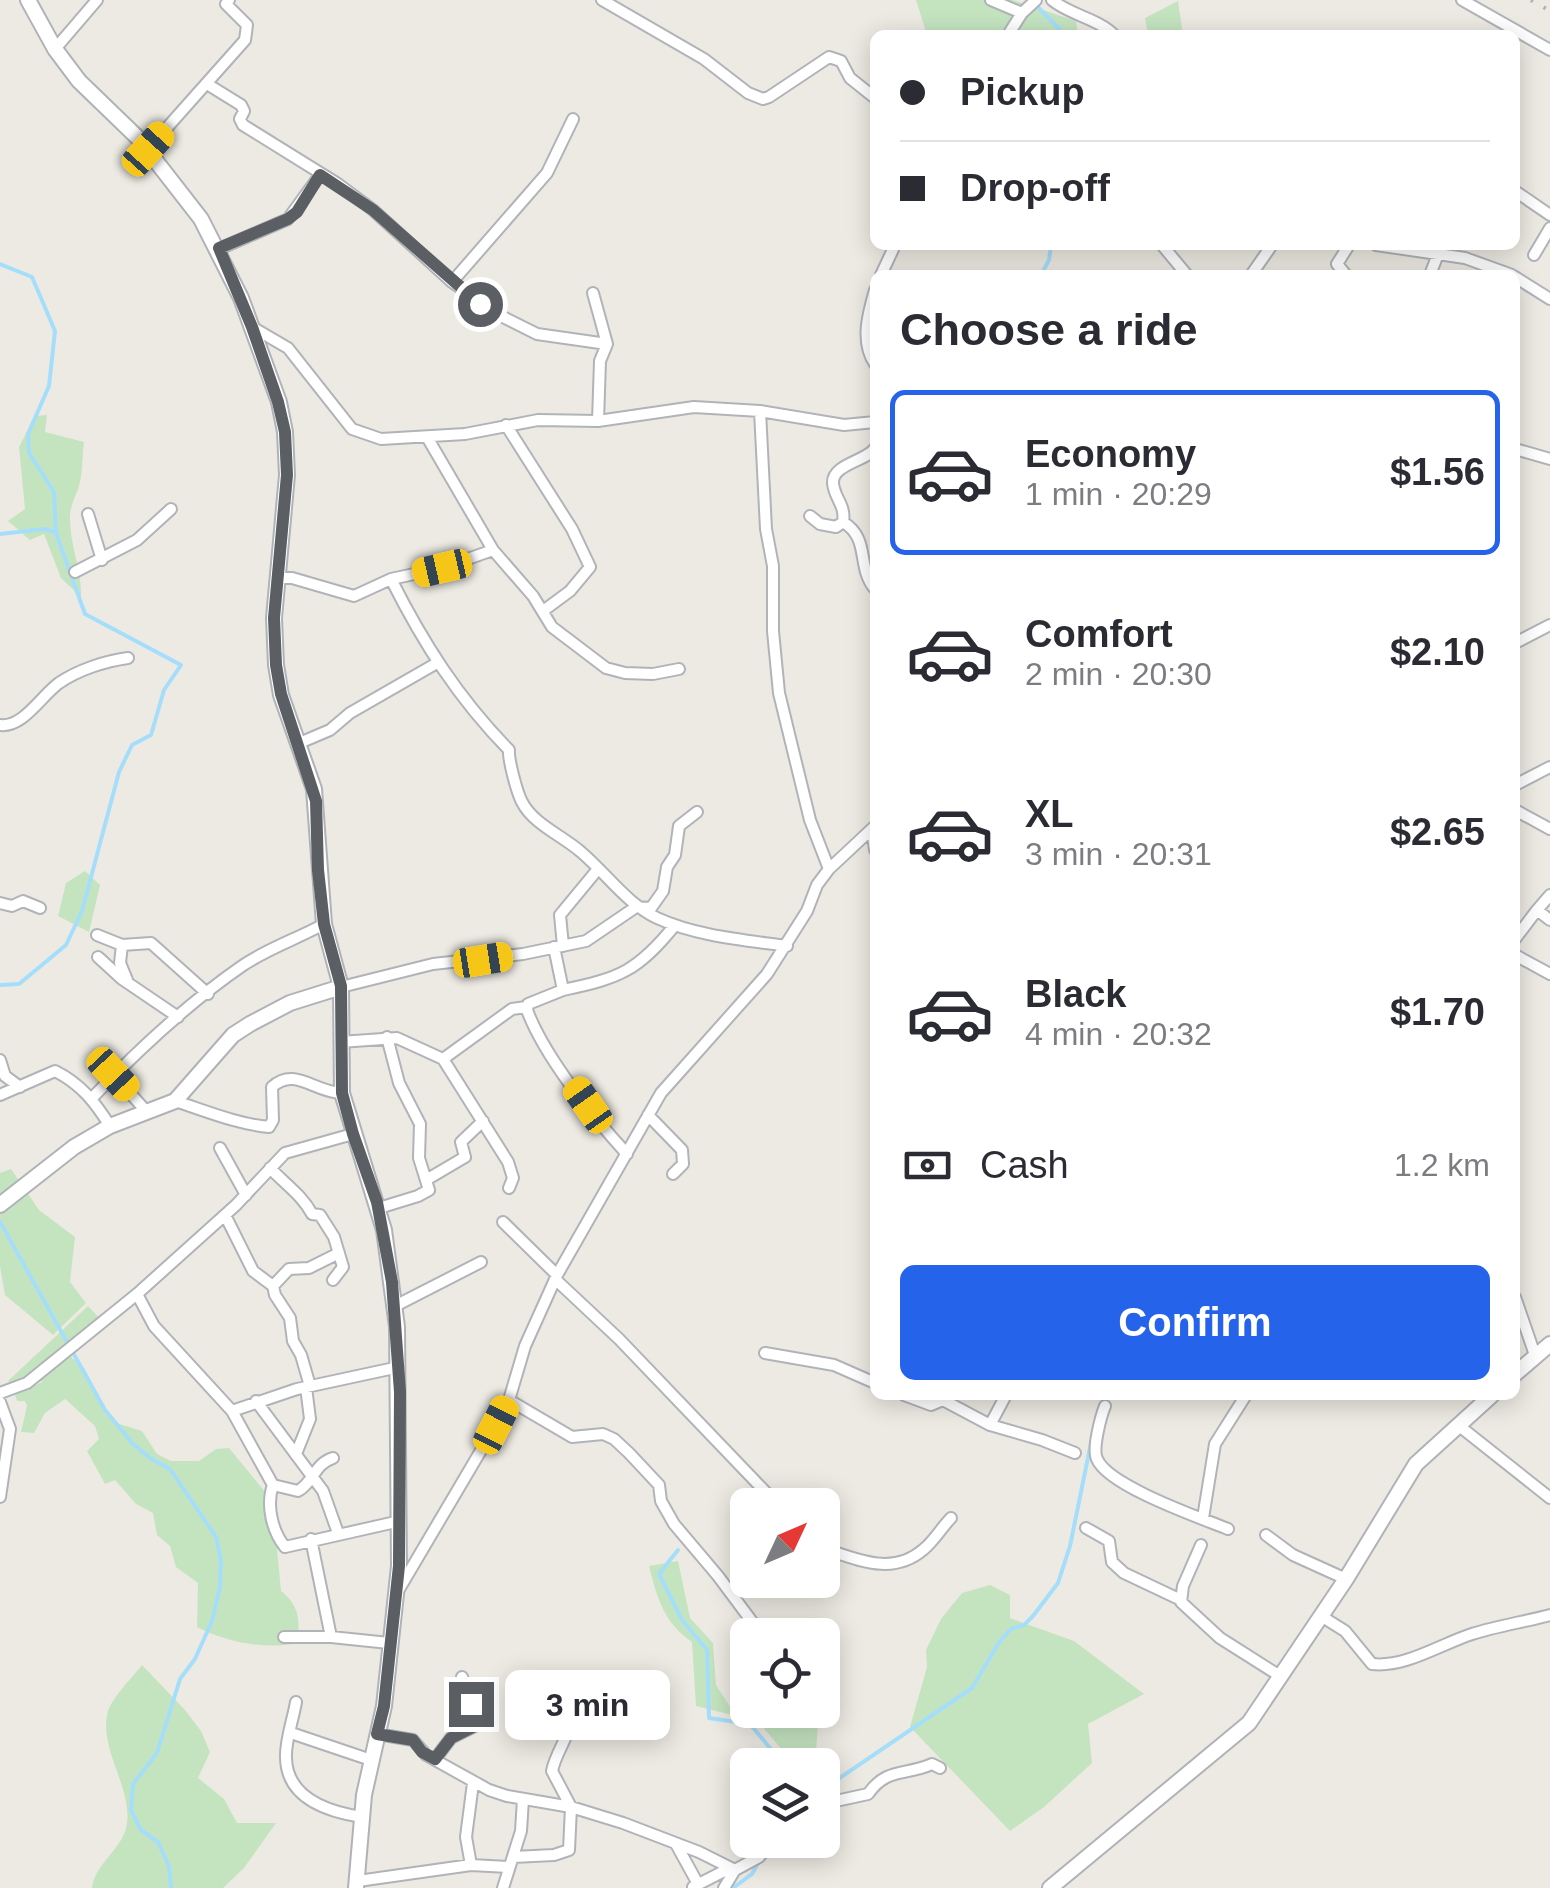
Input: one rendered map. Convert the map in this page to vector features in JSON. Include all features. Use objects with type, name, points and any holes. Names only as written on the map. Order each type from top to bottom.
[{"type":"street","points":[[28,0],[54,49],[79,81],[148,149],[219,248],[252,327],[285,432],[287,475],[274,618],[276,665],[281,694],[316,801],[324,924],[341,986],[342,1093],[379,1208],[390,1257],[399,1368],[400,1521],[395,1596],[384,1706],[362,1816],[357,1884],[566,1853],[570,1845],[571,1807],[552,1771],[568,1737],[571,1720]]},
{"type":"street","points":[[54,49],[97,0]]},
{"type":"street","points":[[148,149],[248,31],[226,4],[229,0]]},
{"type":"street","points":[[602,0],[695,54],[757,97],[769,97],[829,57],[841,61],[850,78],[870,94]]},
{"type":"street","points":[[991,0],[1022,13]]},
{"type":"street","points":[[1011,30],[1036,0]]},
{"type":"street","points":[[1052,0],[1064,10],[1110,30]]},
{"type":"street","points":[[1462,0],[1515,30]]},
{"type":"street","points":[[1520,33],[1550,50]]},
{"type":"street","points":[[207,84],[242,106],[243,125],[373,210],[480,304],[536,334],[607,344]]},
{"type":"street","points":[[452,282],[546,173],[572,119]]},
{"type":"street","points":[[219,248],[288,219],[297,212],[320,175]]},
{"type":"street","points":[[1520,194],[1550,215]]},
{"type":"street","points":[[1534,255],[1550,228]]},
{"type":"street","points":[[1166,250],[1183,270]]},
{"type":"street","points":[[1410,250],[1465,258],[1498,270]]},
{"type":"street","points":[[1432,270],[1438,254]]},
{"type":"street","points":[[1520,280],[1550,299]]},
{"type":"street","points":[[593,293],[607,344],[600,362],[598,422]]},
{"type":"street","points":[[870,312],[866,330],[870,356]]},
{"type":"street","points":[[252,327],[288,348],[352,429],[381,439],[465,434],[538,420],[598,422],[694,406],[760,411],[833,424],[870,423]]},
{"type":"street","points":[[760,411],[779,693],[810,820],[828,870]]},
{"type":"street","points":[[506,425],[572,529],[590,567],[570,591],[543,611]]},
{"type":"street","points":[[427,437],[493,550],[552,627],[606,668],[652,674],[678,669]]},
{"type":"street","points":[[1520,450],[1550,459]]},
{"type":"street","points":[[810,516],[820,524],[836,527],[842,522],[845,513],[833,484],[835,476],[843,467],[870,456]]},
{"type":"street","points":[[75,572],[137,540],[171,508]]},
{"type":"street","points":[[88,514],[102,560]]},
{"type":"street","points":[[842,522],[854,530],[870,551],[864,574],[870,583]]},
{"type":"street","points":[[278,578],[313,583],[354,596],[391,579],[442,568],[493,550]]},
{"type":"street","points":[[391,579],[437,663],[509,750],[522,802],[636,907],[675,924],[718,936],[786,946]]},
{"type":"street","points":[[1520,641],[1550,625]]},
{"type":"street","points":[[0,725],[14,723],[62,680],[101,663],[128,658]]},
{"type":"street","points":[[297,744],[330,730],[350,713],[437,663]]},
{"type":"street","points":[[1520,782],[1550,767]]},
{"type":"street","points":[[1,1205],[54,1160],[110,1126],[175,1101],[234,1035],[274,1010],[341,986],[433,964],[483,960],[586,941],[636,907],[651,908],[660,899],[667,867],[675,855],[679,826],[697,812]]},
{"type":"street","points":[[1520,813],[1550,829]]},
{"type":"street","points":[[395,1596],[509,1400],[525,1346],[556,1277],[661,1093],[767,974],[828,870],[870,831]]},
{"type":"street","points":[[564,990],[558,946],[560,915],[598,869]]},
{"type":"street","points":[[1520,932],[1550,895]]},
{"type":"street","points":[[0,903],[12,906],[23,901],[40,908]]},
{"type":"street","points":[[1537,910],[1550,920]]},
{"type":"street","points":[[92,1098],[113,1074],[178,1017],[248,962],[287,939],[324,924]]},
{"type":"street","points":[[443,1059],[517,1007],[633,970],[675,924]]},
{"type":"street","points":[[98,935],[122,945],[151,943],[208,994]]},
{"type":"street","points":[[122,945],[121,970],[130,985]]},
{"type":"street","points":[[98,957],[130,985],[178,1017]]},
{"type":"street","points":[[1520,958],[1550,974]]},
{"type":"street","points":[[526,1007],[544,1047],[627,1154]]},
{"type":"street","points":[[379,1208],[428,1190],[419,1158],[420,1124],[400,1084],[387,1037]]},
{"type":"street","points":[[340,1042],[402,1039],[443,1059],[512,1170],[508,1188]]},
{"type":"street","points":[[0,1060],[5,1076],[20,1088]]},
{"type":"street","points":[[0,1095],[55,1071],[72,1079],[92,1098],[110,1126]]},
{"type":"street","points":[[113,1074],[146,1111]]},
{"type":"street","points":[[175,1101],[248,1125],[268,1127],[273,1120],[272,1087],[286,1077],[295,1077],[322,1092],[342,1093]]},
{"type":"street","points":[[648,1115],[682,1150],[683,1164],[673,1174]]},
{"type":"street","points":[[426,1180],[465,1157],[461,1142],[483,1120]]},
{"type":"street","points":[[0,1393],[27,1382],[137,1294],[226,1215],[285,1153],[353,1134]]},
{"type":"street","points":[[220,1148],[246,1195]]},
{"type":"street","points":[[270,1168],[290,1190],[301,1195],[312,1214],[323,1218],[339,1253],[342,1271],[333,1280]]},
{"type":"street","points":[[226,1215],[253,1271],[273,1286],[290,1318],[293,1341],[302,1356],[310,1419],[296,1454]]},
{"type":"street","points":[[503,1222],[762,1488]]},
{"type":"street","points":[[273,1286],[290,1270],[309,1268],[339,1253]]},
{"type":"street","points":[[395,1306],[481,1262]]},
{"type":"street","points":[[137,1294],[154,1326],[232,1411],[273,1486],[269,1501],[280,1542],[287,1547],[400,1521]]},
{"type":"street","points":[[1520,1311],[1536,1356]]},
{"type":"street","points":[[1520,1370],[1550,1344]]},
{"type":"street","points":[[765,1353],[834,1365],[870,1380]]},
{"type":"street","points":[[232,1411],[308,1386],[399,1368]]},
{"type":"street","points":[[509,1400],[572,1437],[602,1434],[622,1446],[659,1485],[661,1502],[674,1524],[749,1618]]},
{"type":"street","points":[[916,1400],[931,1406],[943,1400],[990,1425],[1075,1453]]},
{"type":"street","points":[[990,1425],[1003,1400]]},
{"type":"street","points":[[1202,1518],[1215,1444],[1243,1400]]},
{"type":"street","points":[[1050,1888],[1249,1723],[1346,1579],[1416,1464],[1486,1400]]},
{"type":"street","points":[[256,1401],[312,1477],[329,1505],[338,1533]]},
{"type":"street","points":[[0,1402],[10,1429],[0,1497]]},
{"type":"street","points":[[1105,1406],[1099,1426],[1099,1462],[1126,1484],[1228,1529]]},
{"type":"street","points":[[1458,1425],[1550,1498]]},
{"type":"street","points":[[273,1486],[298,1490],[318,1465],[333,1458]]},
{"type":"street","points":[[840,1554],[868,1564],[892,1564],[924,1549],[951,1518]]},
{"type":"street","points":[[1086,1528],[1109,1541],[1112,1562],[1124,1573],[1181,1600],[1220,1638],[1280,1676]]},
{"type":"street","points":[[1266,1534],[1293,1555],[1346,1579]]},
{"type":"street","points":[[311,1539],[330,1637]]},
{"type":"street","points":[[1181,1600],[1201,1545]]},
{"type":"street","points":[[1321,1616],[1345,1631],[1372,1664],[1380,1664],[1399,1661],[1474,1633],[1550,1615]]},
{"type":"street","points":[[284,1638],[330,1637],[389,1643]]},
{"type":"street","points":[[435,1759],[451,1738],[475,1726],[470,1694],[462,1677]]},
{"type":"street","points":[[296,1702],[286,1760],[291,1780],[299,1791],[331,1812],[362,1816]]},
{"type":"street","points":[[291,1733],[372,1760]]},
{"type":"street","points":[[377,1734],[413,1740],[422,1752],[473,1783],[524,1800],[571,1807],[676,1844],[732,1869]]},
{"type":"street","points":[[840,1800],[868,1794],[878,1779],[887,1774],[932,1764],[940,1768]]},
{"type":"street","points":[[471,1865],[466,1836],[473,1783]]},
{"type":"street","points":[[503,1888],[521,1831],[524,1800]]},
{"type":"street","points":[[676,1844],[695,1886],[757,1858]]},
{"type":"street","points":[[724,1888],[732,1869]]},
{"type":"green space","points":[[916,0],[1013,0],[1076,21],[1077,30],[925,30]]},
{"type":"green space","points":[[1178,1],[1182,30],[1147,30],[1145,18]]},
{"type":"green space","points":[[47,415],[45,432],[84,442],[81,478],[70,519],[81,597],[61,578],[44,534],[30,540],[8,521],[25,509],[19,447],[35,416]]},
{"type":"green space","points":[[85,871],[100,885],[89,932],[58,916],[66,883]]},
{"type":"green space","points":[[11,1169],[39,1210],[75,1237],[70,1282],[86,1303],[53,1335],[5,1295],[0,1266],[0,1173]]},
{"type":"green space","points":[[88,1306],[103,1322],[70,1356],[84,1368],[113,1422],[142,1431],[157,1454],[171,1461],[199,1461],[216,1449],[229,1448],[266,1493],[276,1538],[281,1591],[297,1614],[297,1643],[246,1643],[197,1627],[198,1583],[176,1567],[170,1546],[157,1535],[153,1513],[136,1504],[115,1480],[105,1484],[87,1451],[99,1439],[95,1426],[65,1399],[45,1413],[34,1433],[21,1432],[27,1406],[25,1401],[17,1401],[15,1395],[42,1382],[37,1376],[13,1386],[8,1381]]},
{"type":"green space","points":[[678,1561],[690,1618],[713,1643],[716,1685],[730,1707],[730,1714],[696,1706],[692,1642],[663,1609],[649,1566]]},
{"type":"green space","points":[[990,1585],[1010,1595],[1010,1618],[1074,1641],[1144,1694],[1088,1724],[1092,1763],[1044,1807],[1010,1831],[910,1727],[927,1667],[926,1650],[941,1619],[962,1593]]},
{"type":"green space","points":[[142,1665],[201,1731],[210,1752],[198,1778],[224,1799],[237,1823],[276,1823],[244,1868],[223,1888],[92,1888],[126,1828],[126,1801],[108,1743],[107,1715]]},
{"type":"green space","points":[[764,1728],[818,1728],[816,1748],[781,1748]]},
{"type":"waterway","points":[[1034,3],[1060,30]]},
{"type":"waterway","points":[[1044,270],[1050,250]]},
{"type":"waterway","points":[[0,264],[32,277],[55,331],[49,386],[28,434],[29,453],[54,492],[56,533],[85,614],[181,665],[164,690],[151,735],[132,745],[119,772],[82,911],[66,945],[19,984],[0,985]]},
{"type":"waterway","points":[[0,534],[44,529],[55,532]]},
{"type":"waterway","points":[[0,1222],[105,1410],[133,1444],[170,1469],[216,1537],[221,1561],[220,1587],[212,1621],[195,1659],[180,1679],[157,1753],[133,1784],[131,1810],[141,1830],[158,1842],[169,1866],[171,1888]]},
{"type":"waterway","points":[[840,1778],[972,1688],[1000,1641],[1011,1629],[1024,1625],[1058,1583],[1070,1546],[1092,1438]]},
{"type":"waterway","points":[[678,1550],[659,1574],[682,1620],[707,1650],[709,1718],[750,1724],[770,1748]]},
{"type":"waterway","points":[[733,1888],[752,1874],[759,1861]]},
{"type":"railway","points":[[1531,0],[1550,11]]},
{"type":"route","points":[[471,1704],[475,1726],[451,1738],[435,1759],[422,1752],[413,1740],[377,1734],[384,1706],[399,1566],[400,1392],[390,1257],[369,1173],[342,1093],[341,986],[324,924],[316,801],[281,694],[276,665],[274,618],[287,475],[285,432],[252,327],[219,248],[288,219],[297,212],[320,175],[373,210],[480,304]]}]
